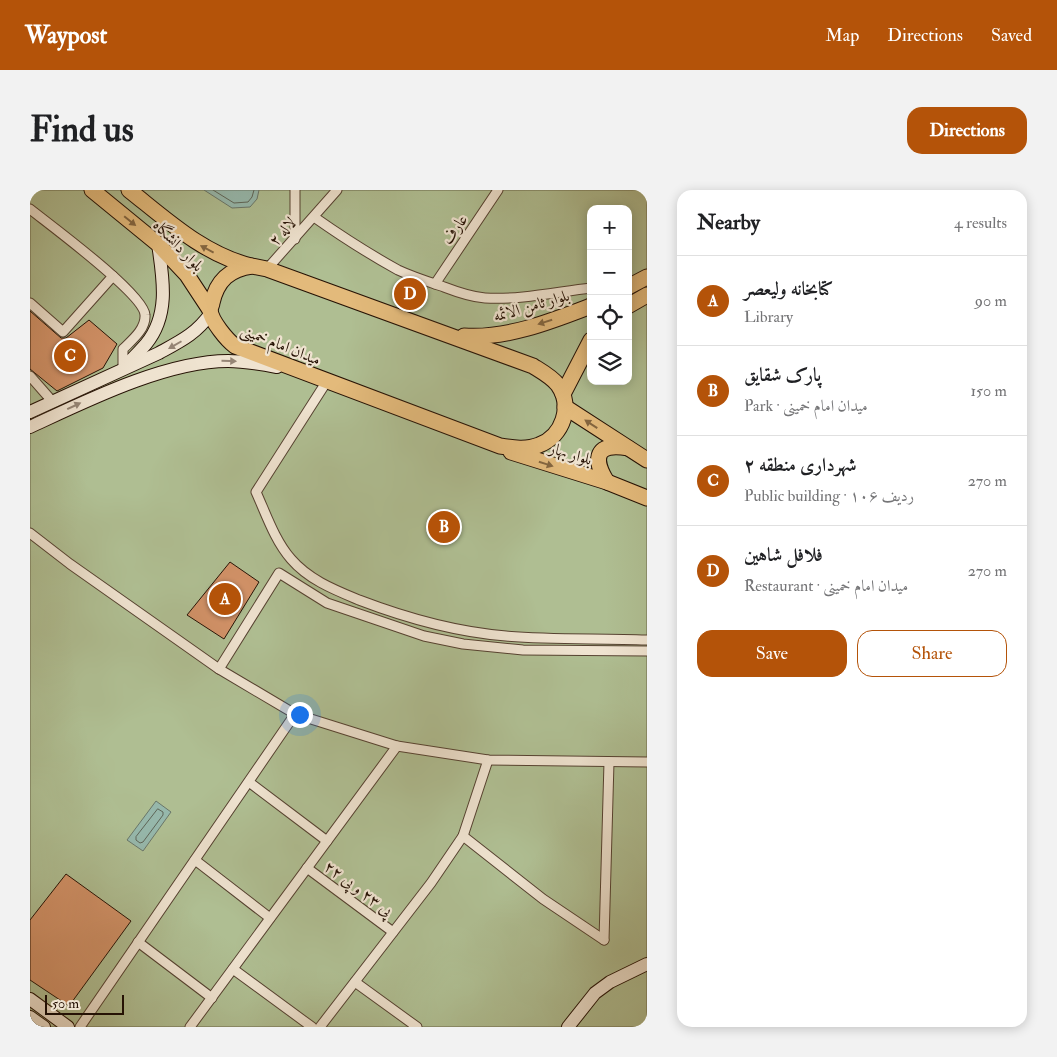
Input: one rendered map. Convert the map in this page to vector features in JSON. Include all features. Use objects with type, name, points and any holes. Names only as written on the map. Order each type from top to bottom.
[{"type":"main road","name":"بلوار دانشگاه","points":[[92,190],[158,244],[186,276],[211,312]]},
{"type":"main road","name":"بلوار دانشگاه","points":[[129,190],[199,244],[231,261],[260,268]]},
{"type":"main road","points":[[211,312],[213,297],[221,281],[230,273],[240,268],[260,268],[533,366],[557,383],[564,401]]},
{"type":"main road","points":[[632,304],[647,295]]},
{"type":"main road","name":"بلوار ثامن الائمه","points":[[451,335],[487,336],[516,330],[587,307]]},
{"type":"main road","name":"میدان امام خمینی","points":[[211,312],[223,336],[234,346],[484,441],[513,448],[537,446],[549,441],[558,431],[564,420],[564,401]]},
{"type":"main road","points":[[564,401],[587,349]]},
{"type":"main road","name":"بلوار بهار","points":[[564,401],[647,460]]},
{"type":"main road","name":"بلوار بهار","points":[[484,441],[530,458],[607,482],[647,498]]},
{"type":"main road","points":[[607,482],[598,463],[600,454],[610,446],[629,448]]},
{"type":"street","points":[[295,190],[295,239]]},
{"type":"street","name":"عارف","points":[[435,284],[498,190]]},
{"type":"street","name":"لاله ۲","points":[[260,268],[295,239],[335,191]]},
{"type":"street","points":[[30,209],[114,276],[144,309],[145,317],[140,330],[123,350],[122,369],[128,384]]},
{"type":"street","points":[[314,217],[340,235],[399,270],[463,294],[483,298],[534,296],[587,288]]},
{"type":"street","points":[[122,369],[147,343],[160,318],[164,287],[158,244]]},
{"type":"street","points":[[30,303],[63,332],[114,276]]},
{"type":"street","points":[[30,412],[178,343],[200,328],[211,312]]},
{"type":"street","points":[[30,427],[128,384],[172,370],[210,362],[239,362],[299,370]]},
{"type":"street","points":[[30,376],[52,401]]},
{"type":"street","points":[[327,381],[256,492],[281,544],[290,558],[303,571],[333,589],[382,608],[432,623],[506,636],[647,640]]},
{"type":"street","points":[[30,533],[70,564],[219,669],[295,714],[397,746],[488,760],[647,762]]},
{"type":"street","points":[[219,669],[279,573],[327,603],[424,636],[463,644],[522,650],[647,651]]},
{"type":"street","points":[[80,1027],[295,714]]},
{"type":"street","points":[[190,1027],[397,746]]},
{"type":"street","points":[[320,1027],[431,883],[463,836],[488,760]]},
{"type":"street","points":[[463,836],[543,899],[604,940],[609,762]]},
{"type":"street","points":[[249,782],[327,840]]},
{"type":"street","points":[[195,860],[270,918]]},
{"type":"street","name":"پی ۲۳ و پی ۲۲","points":[[307,868],[393,932]]},
{"type":"street","points":[[138,942],[212,998]]},
{"type":"street","points":[[568,1027],[594,993],[610,982],[647,964]]},
{"type":"street","points":[[233,969],[312,1027]]},
{"type":"street","points":[[355,982],[417,1027]]},
{"type":"street","points":[[30,999],[68,1027]]},
{"type":"street","points":[[30,1017],[44,1027]]},
{"type":"green space","points":[[30,190],[647,190],[647,1027],[30,1027]]},
{"type":"water","points":[[204,190],[259,190],[257,199],[250,207],[232,208]]},
{"type":"water","points":[[156,801],[171,812],[143,851],[127,840]]},
{"type":"building","points":[[30,311],[61,338],[66,338],[89,320],[117,344],[103,368],[57,391],[30,369]]},
{"type":"building","points":[[230,562],[259,582],[224,639],[187,615]]},
{"type":"building","points":[[66,874],[131,921],[69,1006],[30,980],[30,920]]},
{"type":"place","name":"فلافل شاهین","points":[[410,294]]},
{"type":"place","name":"شهرداری منطقه ۲","points":[[70,356]]},
{"type":"place","name":"پارک شقایق","points":[[444,527]]},
{"type":"place","name":"کتابخانه ولیعصر","points":[[225,599]]}]
